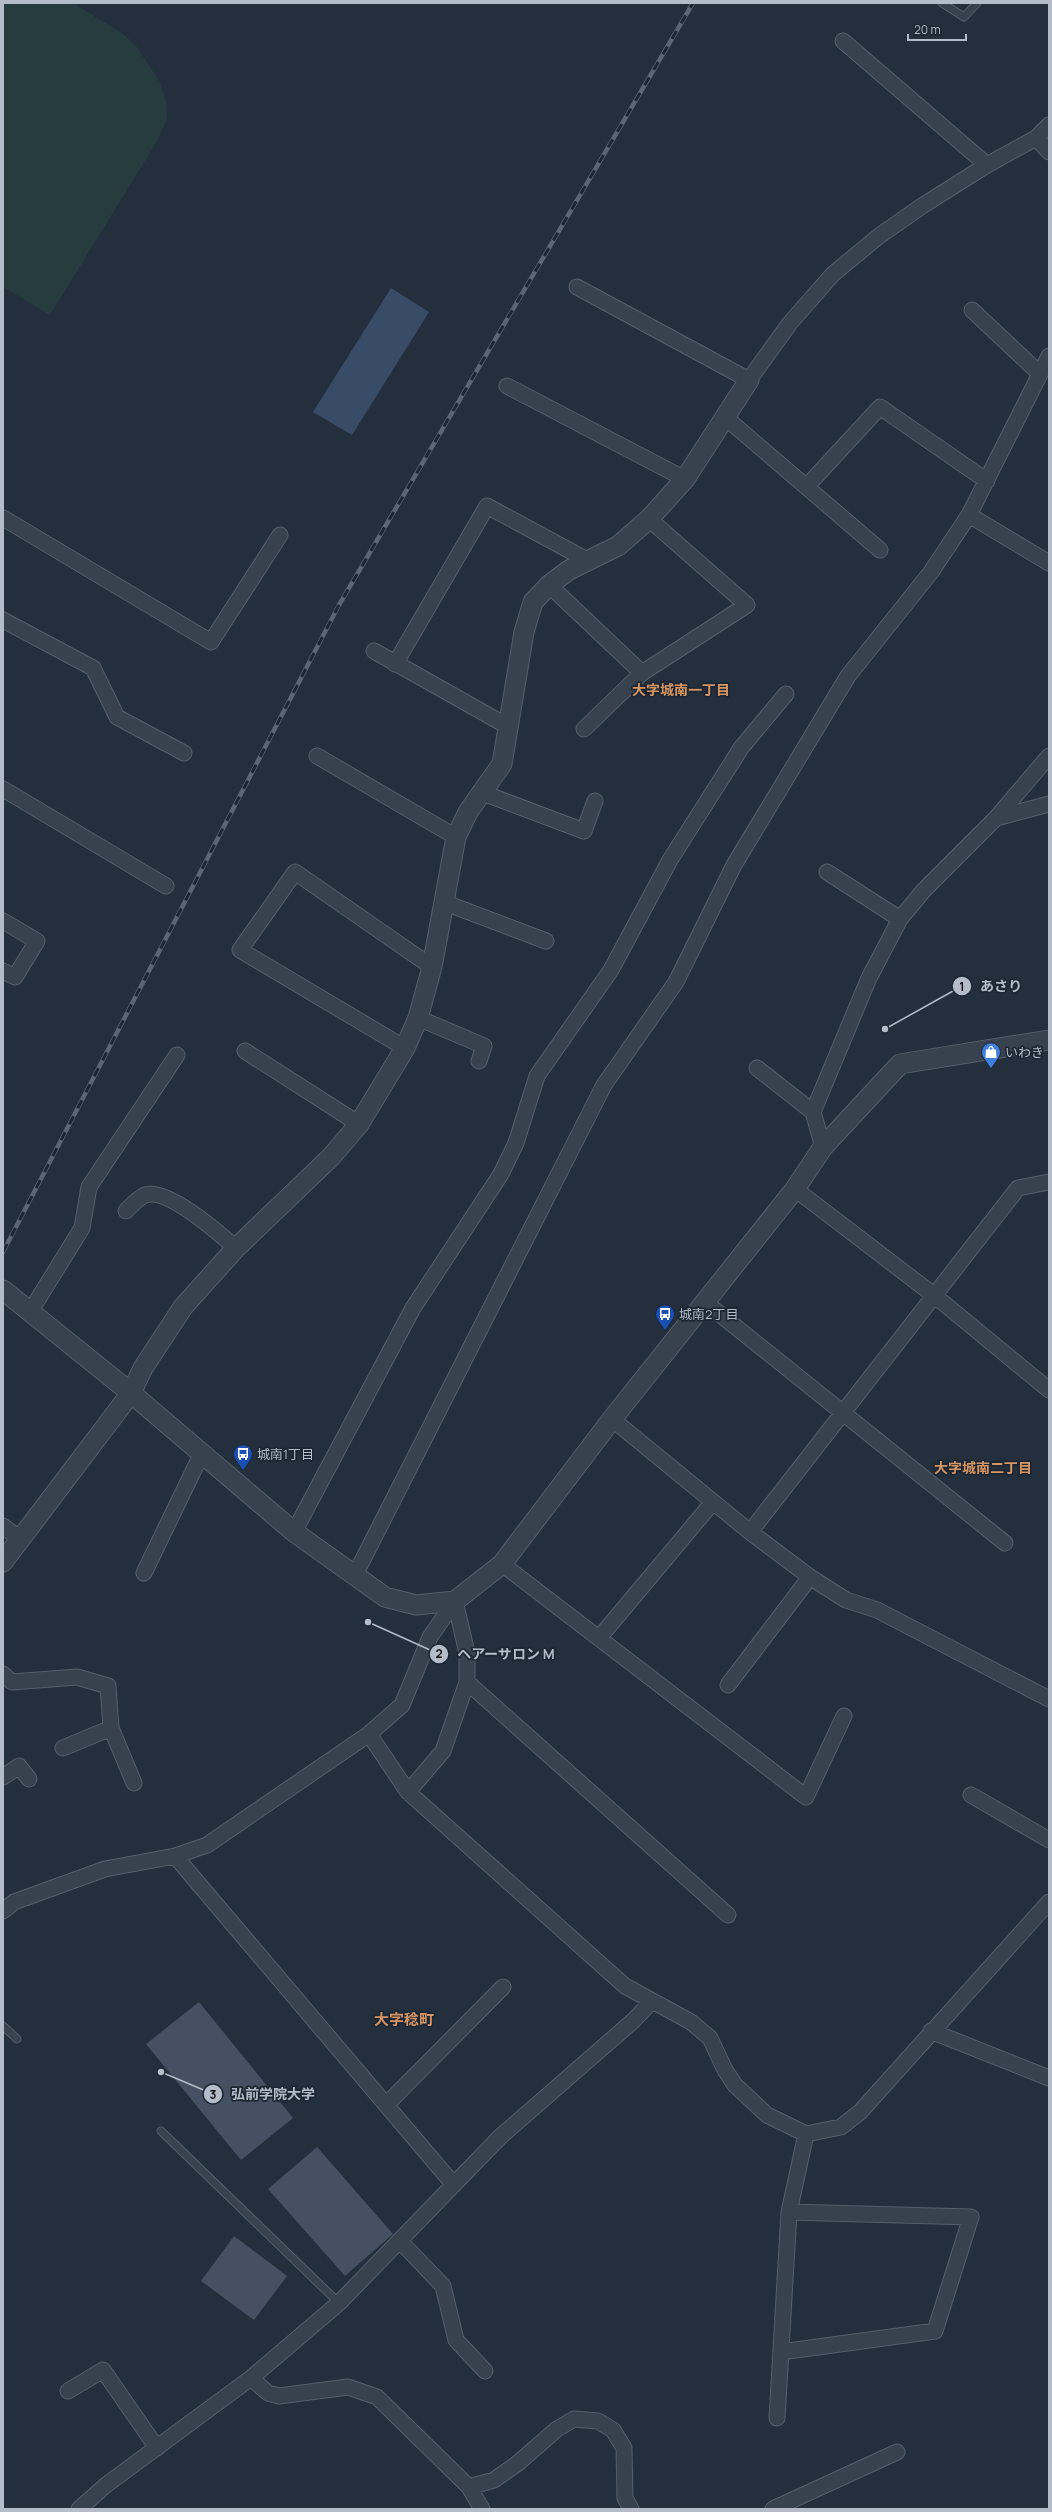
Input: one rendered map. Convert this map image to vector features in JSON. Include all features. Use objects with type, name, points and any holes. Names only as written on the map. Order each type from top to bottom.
[{"type":"street","points":[[842,41],[987,165]]},
{"type":"street","points":[[3,1562],[131,1393],[143,1368],[183,1307],[236,1248],[331,1157],[358,1124],[405,1048],[418,1018],[432,967],[456,837],[468,812],[483,793],[502,764],[526,625],[533,602],[549,585],[587,560],[618,546],[650,519],[684,479],[726,418],[749,380],[790,323],[833,274],[879,236],[987,165],[1036,138],[1049,125]]},
{"type":"street","points":[[1036,138],[1049,152]]},
{"type":"street","points":[[577,287],[749,380]]},
{"type":"street","points":[[972,310],[1040,374]]},
{"type":"street","points":[[355,1575],[604,1085],[676,982],[734,865],[848,676],[930,572],[969,515],[1049,356]]},
{"type":"street","points":[[507,386],[684,479]]},
{"type":"street","points":[[807,486],[880,407],[987,481]]},
{"type":"street","points":[[726,418],[880,550]]},
{"type":"street","points":[[395,664],[486,506],[587,560]]},
{"type":"street","points":[[969,515],[1049,563]]},
{"type":"street","points":[[3,518],[211,642],[280,535]]},
{"type":"street","points":[[584,729],[642,673],[747,604],[650,519]]},
{"type":"street","points":[[549,585],[642,673]]},
{"type":"street","points":[[3,620],[93,668],[117,717],[184,753]]},
{"type":"street","points":[[374,651],[509,727]]},
{"type":"street","points":[[294,1532],[413,1308],[500,1174],[516,1143],[537,1076],[611,970],[670,860],[741,748],[786,694]]},
{"type":"street","points":[[317,756],[456,837]]},
{"type":"street","points":[[813,1112],[861,997],[900,919],[924,890],[996,818],[1049,756]]},
{"type":"street","points":[[3,789],[166,886]]},
{"type":"street","points":[[483,793],[584,831],[595,801]]},
{"type":"street","points":[[996,818],[1049,804]]},
{"type":"street","points":[[405,1048],[240,950],[295,872],[432,967]]},
{"type":"street","points":[[827,872],[900,919]]},
{"type":"street","points":[[443,902],[546,941]]},
{"type":"street","points":[[3,921],[38,941],[15,977],[3,971]]},
{"type":"street","points":[[418,1018],[484,1046],[479,1061]]},
{"type":"street","points":[[3,1911],[14,1902],[105,1869],[175,1856],[207,1846],[369,1734],[402,1705],[430,1637],[455,1601],[502,1564],[612,1419],[706,1303],[795,1189],[824,1147],[900,1064],[1049,1040]]},
{"type":"street","points":[[245,1051],[358,1124]]},
{"type":"street","points":[[30,1312],[82,1228],[89,1187],[177,1056]]},
{"type":"street","points":[[757,1068],[813,1112],[824,1147]]},
{"type":"street","points":[[750,1532],[844,1414],[1018,1188],[1049,1182]]},
{"type":"street","points":[[795,1189],[935,1296],[1049,1390]]},
{"type":"street","points":[[126,1211],[145,1195],[157,1195],[175,1202],[213,1228],[236,1248]]},
{"type":"street","points":[[3,1290],[131,1393],[294,1532],[385,1597],[416,1605],[455,1601]]},
{"type":"street","points":[[706,1303],[1005,1543]]},
{"type":"street","points":[[612,1419],[750,1532],[810,1577],[846,1600],[877,1610],[1049,1699]]},
{"type":"street","points":[[144,1573],[202,1453]]},
{"type":"street","points":[[600,1638],[713,1502]]},
{"type":"street","points":[[3,1526],[20,1539]]},
{"type":"street","points":[[502,1564],[806,1797],[844,1716]]},
{"type":"street","points":[[728,1685],[810,1577]]},
{"type":"street","points":[[408,1792],[443,1751],[467,1682],[467,1654],[455,1601]]},
{"type":"street","points":[[3,1674],[12,1682],[77,1677],[108,1686],[111,1728],[134,1783]]},
{"type":"street","points":[[467,1682],[728,1915]]},
{"type":"street","points":[[62,1748],[111,1728]]},
{"type":"street","points":[[369,1734],[408,1792],[625,1986],[691,2022],[710,2038],[725,2070],[735,2085],[767,2115],[806,2134],[841,2127],[860,2112],[931,2031],[1049,1902]]},
{"type":"street","points":[[3,1777],[18,1766],[29,1779]]},
{"type":"street","points":[[971,1795],[1049,1840]]},
{"type":"street","points":[[175,1856],[454,2185]]},
{"type":"street","points":[[386,2105],[503,1987]]},
{"type":"street","points":[[79,2509],[106,2485],[251,2378],[339,2304],[401,2242],[500,2137],[633,2021],[652,2001]]},
{"type":"street","points":[[931,2031],[1049,2078]]},
{"type":"street","points":[[777,2418],[789,2212],[806,2134]]},
{"type":"street","points":[[781,2352],[935,2331],[971,2217],[789,2212]]},
{"type":"street","points":[[401,2242],[443,2286],[456,2340],[485,2371]]},
{"type":"street","points":[[68,2391],[103,2370],[157,2448]]},
{"type":"street","points":[[251,2378],[268,2393],[279,2396],[348,2387],[377,2397],[469,2487],[482,2509]]},
{"type":"street","points":[[469,2487],[494,2480],[518,2463],[557,2429],[574,2419],[598,2421],[613,2430],[624,2448],[625,2498],[631,2509]]},
{"type":"street","points":[[773,2509],[897,2452]]},
{"type":"lane","points":[[942,3],[964,18],[977,3]]},
{"type":"lane","points":[[3,2026],[17,2039]]},
{"type":"lane","points":[[161,2131],[339,2304]]},
{"type":"green space","points":[[3,3],[73,3],[123,34],[136,46],[160,82],[166,102],[167,119],[156,143],[50,315],[3,287]]},
{"type":"water","points":[[391,288],[429,312],[352,435],[313,412]]},
{"type":"building","points":[[199,2002],[293,2118],[241,2160],[146,2044]]},
{"type":"building","points":[[317,2147],[393,2234],[345,2276],[268,2189]]},
{"type":"building","points":[[234,2236],[287,2276],[254,2320],[201,2281]]},
{"type":"railway","points":[[3,1252],[339,605],[693,3]]},
{"type":"place","name":"あさり","points":[[885,1029]]},
{"type":"place","name":"いわき","points":[[991,1069]]},
{"type":"place","name":"城南2丁目","points":[[665,1331]]},
{"type":"place","name":"城南1丁目","points":[[243,1471]]},
{"type":"place","name":"ヘアーサロン M","points":[[368,1622]]},
{"type":"place","name":"弘前学院大学","points":[[161,2072]]},
{"type":"district","name":"大字城南一丁目","points":[[681,689]]},
{"type":"district","name":"大字城南二丁目","points":[[983,1467]]},
{"type":"district","name":"大字稔町","points":[[404,2019]]}]
